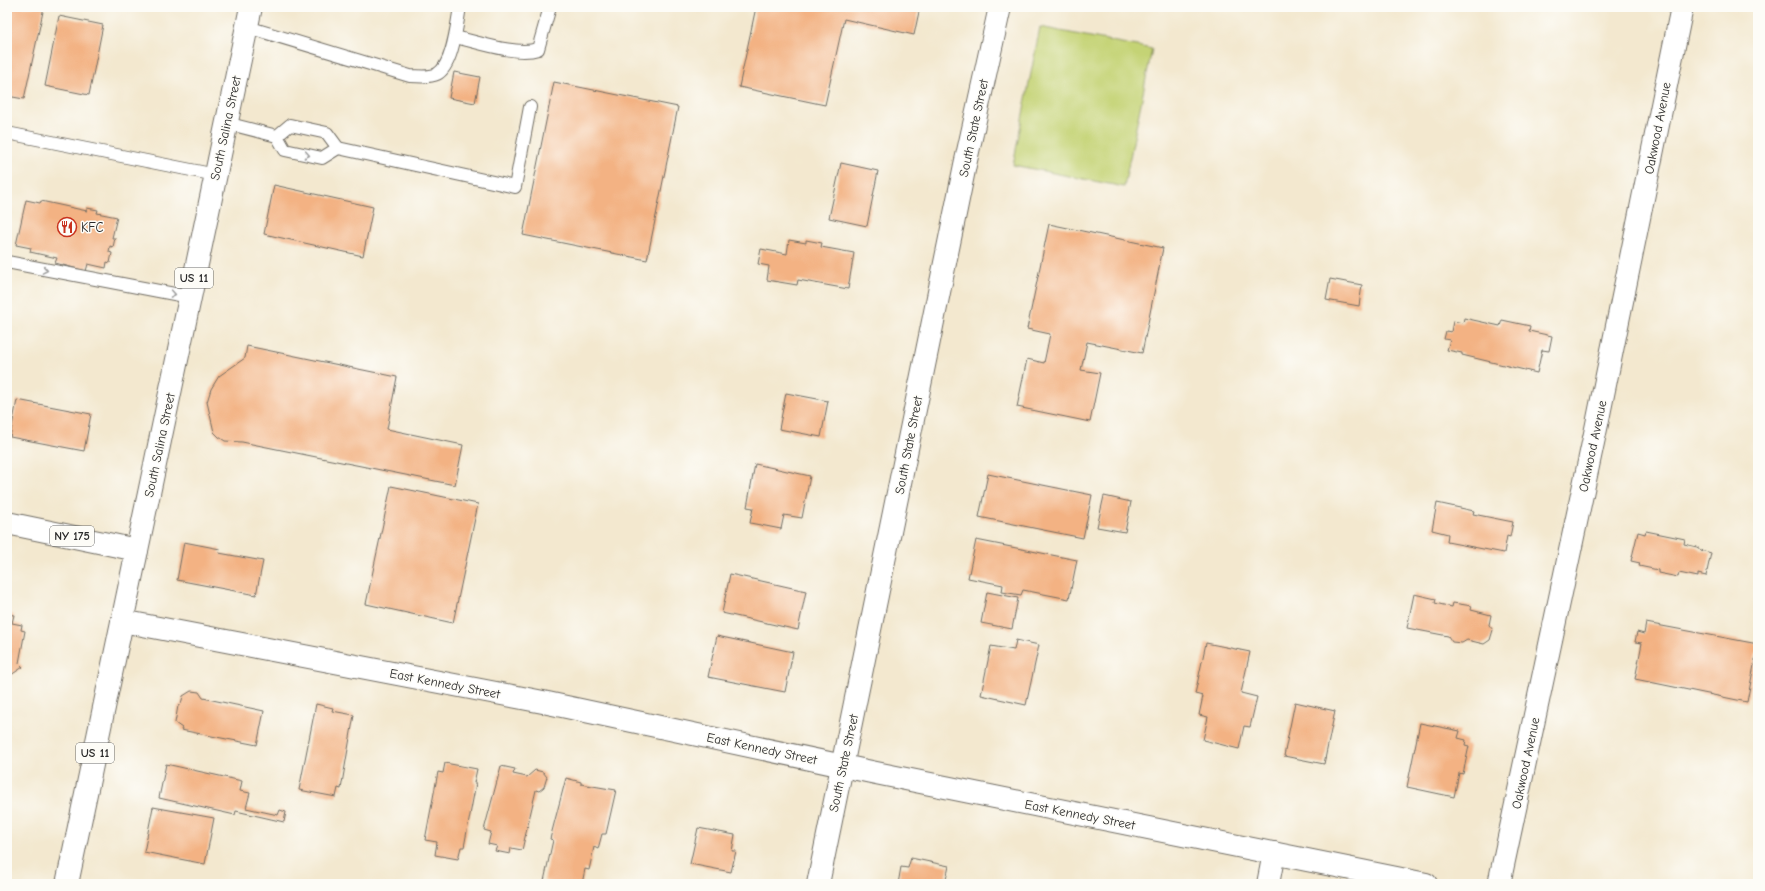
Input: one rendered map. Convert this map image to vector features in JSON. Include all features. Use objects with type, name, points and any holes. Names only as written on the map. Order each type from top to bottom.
[{"type":"street","name":"South State Street","points":[[818,884],[965,165],[1000,7]]},
{"type":"street","name":"Oakwood Avenue","points":[[1499,884],[1596,432],[1682,7]]},
{"type":"street","name":"South Salina Street","points":[[67,884],[249,17]]},
{"type":"street","name":"NY 175","points":[[7,523],[137,550]]},
{"type":"street","name":"East Kennedy Street","points":[[122,621],[543,702],[843,766],[1426,884]]},
{"type":"street","points":[[1268,884],[1274,853]]},
{"type":"lane","points":[[249,17],[410,76],[428,77],[439,73],[448,58],[455,37],[460,7]]},
{"type":"lane","points":[[455,37],[518,51],[529,52],[538,48],[542,42],[550,7]]},
{"type":"lane","points":[[277,136],[290,125],[327,133],[338,148],[515,187],[530,107]]},
{"type":"lane","points":[[226,123],[277,136],[285,150],[322,158],[338,148]]},
{"type":"lane","points":[[7,133],[216,175]]},
{"type":"lane","points":[[7,262],[190,297]]},
{"type":"green space","points":[[1040,27],[1152,49],[1124,187],[1013,165]]},
{"type":"building","points":[[7,7],[44,7],[24,99],[7,96]]},
{"type":"building","points":[[756,7],[920,7],[914,35],[844,19],[825,105],[739,87]]},
{"type":"building","points":[[59,16],[103,25],[89,95],[45,86]]},
{"type":"building","points":[[454,72],[480,77],[475,103],[449,98]]},
{"type":"building","points":[[554,82],[678,107],[647,260],[523,235]]},
{"type":"building","points":[[841,163],[878,171],[867,226],[829,218]]},
{"type":"building","points":[[274,185],[373,207],[363,256],[264,234]]},
{"type":"building","name":"KFC","points":[[26,200],[40,203],[41,201],[87,211],[87,208],[98,210],[97,213],[117,217],[112,238],[115,238],[113,247],[110,246],[109,252],[112,253],[110,263],[107,262],[106,268],[88,264],[86,271],[55,263],[57,258],[30,252],[31,248],[16,245]]},
{"type":"building","points":[[1049,224],[1163,248],[1142,353],[1087,342],[1081,370],[1100,373],[1090,422],[1017,407],[1027,359],[1044,363],[1050,334],[1027,329]]},
{"type":"building","points":[[789,240],[806,243],[806,240],[822,243],[821,247],[854,253],[848,289],[798,280],[797,285],[767,280],[769,266],[758,264],[761,249],[787,254]]},
{"type":"building","points":[[1330,279],[1362,285],[1359,306],[1326,300]]},
{"type":"building","points":[[1464,318],[1500,326],[1502,320],[1530,326],[1529,331],[1552,336],[1549,351],[1542,350],[1537,373],[1447,350],[1450,340],[1444,339],[1446,331],[1451,332],[1453,321],[1463,323]]},
{"type":"building","points":[[247,346],[397,377],[387,429],[463,445],[455,485],[242,442],[225,441],[219,437],[214,432],[207,402],[211,389],[219,376],[245,358]]},
{"type":"building","points":[[786,393],[828,401],[821,437],[779,429]]},
{"type":"building","points":[[17,400],[91,414],[84,451],[10,437]]},
{"type":"building","points":[[755,464],[810,476],[802,518],[784,515],[781,529],[750,523],[753,508],[747,507]]},
{"type":"building","points":[[988,474],[1092,495],[1083,538],[979,517]]},
{"type":"building","points":[[391,486],[478,504],[453,623],[366,604]]},
{"type":"building","points":[[1104,496],[1131,502],[1125,532],[1097,527]]},
{"type":"building","points":[[1437,503],[1474,511],[1473,514],[1513,522],[1510,537],[1507,536],[1504,553],[1447,542],[1448,534],[1432,530]]},
{"type":"building","points":[[1646,531],[1685,539],[1684,544],[1697,547],[1711,553],[1706,576],[1698,574],[1698,577],[1679,573],[1678,577],[1658,573],[1658,570],[1639,566],[1640,563],[1631,561],[1638,532],[1645,534]]},
{"type":"building","points":[[976,540],[1077,560],[1069,599],[1023,590],[1021,595],[1002,592],[1003,585],[968,578]]},
{"type":"building","points":[[184,542],[220,549],[219,553],[263,561],[256,595],[177,580]]},
{"type":"building","points":[[730,574],[806,591],[798,630],[722,613]]},
{"type":"building","points":[[987,592],[1018,598],[1012,629],[981,623]]},
{"type":"building","points":[[1414,594],[1436,599],[1435,603],[1452,607],[1453,603],[1472,606],[1471,610],[1491,615],[1489,625],[1493,630],[1490,640],[1484,644],[1467,640],[1462,643],[1452,642],[1448,636],[1407,628]]},
{"type":"building","points":[[7,614],[14,615],[12,623],[22,625],[21,630],[25,631],[19,663],[23,667],[8,677]]},
{"type":"building","points":[[1646,623],[1758,644],[1747,702],[1635,679],[1642,643],[1635,642],[1637,632],[1644,634]]},
{"type":"building","points":[[717,636],[793,652],[785,692],[708,677]]},
{"type":"building","points":[[1016,640],[1039,645],[1026,705],[981,695],[991,646],[1014,650]]},
{"type":"building","points":[[1206,643],[1250,652],[1241,693],[1257,697],[1250,727],[1244,726],[1239,749],[1203,740],[1208,717],[1199,715],[1203,696],[1195,694]]},
{"type":"building","points":[[191,691],[199,692],[203,698],[264,711],[257,745],[181,730],[182,728],[175,723],[178,706],[181,704],[183,696]]},
{"type":"building","points":[[1295,702],[1335,711],[1324,764],[1284,756]]},
{"type":"building","points":[[316,704],[333,708],[332,711],[354,715],[341,789],[338,788],[336,797],[299,790]]},
{"type":"building","points":[[1420,723],[1460,731],[1458,738],[1466,740],[1465,745],[1469,746],[1463,774],[1459,773],[1454,797],[1407,787]]},
{"type":"building","points":[[445,763],[477,769],[474,783],[476,783],[464,847],[461,847],[458,859],[435,855],[437,842],[425,840],[438,772],[443,773]]},
{"type":"building","points":[[166,764],[242,781],[240,791],[250,793],[246,808],[278,815],[280,810],[286,812],[284,822],[236,811],[235,815],[159,798]]},
{"type":"building","points":[[501,766],[515,769],[513,774],[527,777],[535,770],[543,772],[547,777],[544,787],[539,791],[536,790],[522,850],[511,848],[510,854],[495,851],[497,846],[488,844],[491,832],[484,830]]},
{"type":"building","points":[[566,778],[581,782],[581,784],[616,790],[606,834],[602,834],[598,849],[594,847],[589,870],[585,869],[582,884],[550,884],[550,882],[544,881],[553,840],[550,839]]},
{"type":"building","points":[[153,807],[214,818],[205,864],[144,852]]},
{"type":"building","points":[[698,828],[735,835],[732,851],[736,851],[731,872],[690,864]]},
{"type":"building","points":[[911,858],[949,866],[945,884],[898,884],[901,867],[908,868]]},
{"type":"place","name":"KFC","points":[[67,227]]}]
